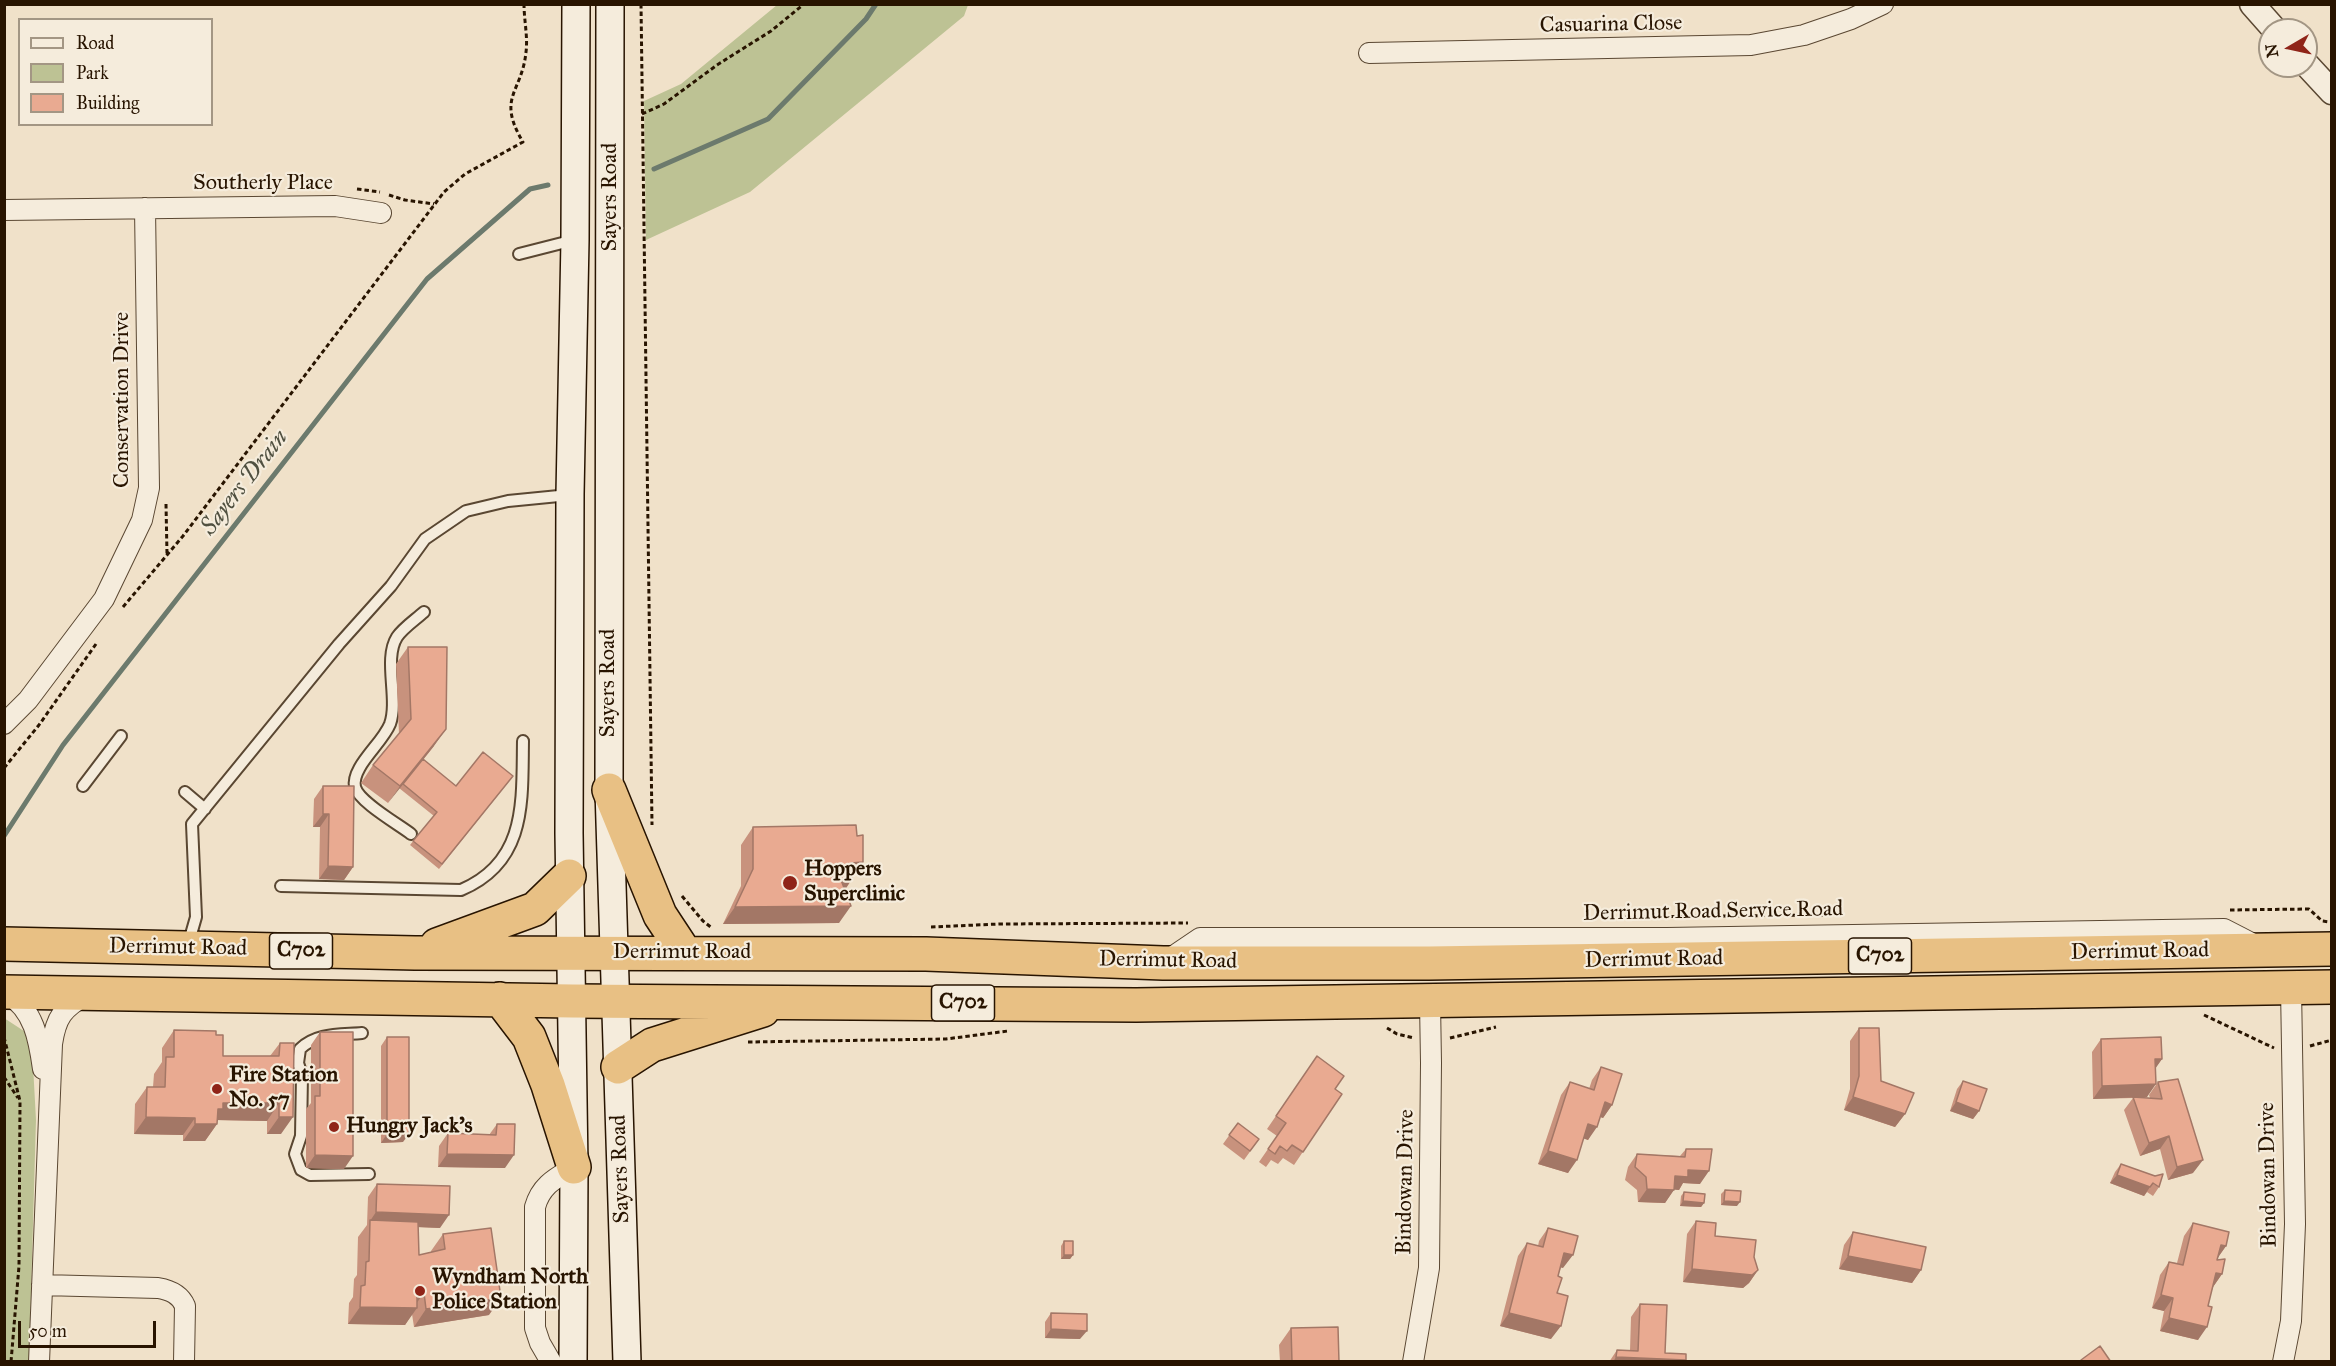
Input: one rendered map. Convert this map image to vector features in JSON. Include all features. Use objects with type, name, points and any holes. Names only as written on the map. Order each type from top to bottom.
[{"type":"highway","points":[[609,790],[660,915],[685,953]]},
{"type":"highway","points":[[415,953],[535,909],[569,876]]},
{"type":"highway","name":"Derrimut Road","points":[[4,944],[415,953],[926,954],[1163,963],[1429,963],[1657,949],[2331,949]]},
{"type":"highway","points":[[1657,949],[1652,977],[1665,988],[1688,997]]},
{"type":"highway","points":[[1429,963],[1430,1002]]},
{"type":"highway","name":"Derrimut Road","points":[[4,992],[572,1001],[1148,1005],[2331,987]]},
{"type":"highway","points":[[500,999],[529,1037],[548,1085],[574,1167]]},
{"type":"highway","points":[[618,1067],[652,1045],[790,1002]]},
{"type":"main road","name":"Sayers Road","points":[[573,1362],[574,1167],[569,876],[570,494],[575,240],[576,4]]},
{"type":"main road","name":"Sayers Road","points":[[610,4],[609,790],[627,1362]]},
{"type":"main road","points":[[570,494],[610,492]]},
{"type":"street","name":"Casuarina Close","points":[[1369,53],[1751,45],[1803,35],[1851,19],[1883,4]]},
{"type":"street","points":[[2252,4],[2264,18]]},
{"type":"street","points":[[2318,77],[2331,92]]},
{"type":"street","name":"Southerly Place","points":[[145,208],[335,206],[381,213]]},
{"type":"street","points":[[4,210],[145,208]]},
{"type":"street","name":"Conservation Drive","points":[[4,724],[20,710],[44,681],[104,599],[117,576],[146,509],[149,488],[145,208]]},
{"type":"street","name":"Derrimut Road Service Road","points":[[1163,963],[1200,938],[1657,949]]},
{"type":"street","name":"Bindowan Drive","points":[[2283,1362],[2291,1321],[2295,1224],[2291,988]]},
{"type":"street","points":[[4,992],[18,1000],[29,1016],[40,1049],[48,1104]]},
{"type":"street","points":[[39,1362],[52,1044],[57,1019],[77,1000],[88,994]]},
{"type":"street","name":"Bindowan Drive","points":[[1413,1362],[1429,1268],[1430,1002]]},
{"type":"street","points":[[551,1362],[540,1343],[535,1328],[535,1207],[540,1192],[546,1185],[574,1167]]},
{"type":"street","points":[[42,1285],[158,1288],[171,1291],[182,1299],[185,1306],[184,1362]]},
{"type":"lane","points":[[519,254],[575,240]]},
{"type":"lane","points":[[188,948],[196,917],[192,824],[339,644],[391,586],[424,539],[466,511],[508,501],[570,494]]},
{"type":"lane","points":[[411,834],[364,800],[357,792],[354,778],[356,771],[377,747],[391,721],[392,660],[395,639],[424,612]]},
{"type":"lane","points":[[83,786],[121,735]]},
{"type":"lane","points":[[281,886],[461,890],[477,884],[493,870],[507,852],[518,830],[522,806],[523,741]]},
{"type":"lane","points":[[185,792],[205,809]]},
{"type":"lane","points":[[362,1033],[325,1036],[309,1040],[300,1050],[298,1063],[302,1074],[301,1136],[295,1154],[300,1170],[310,1175],[369,1174]]},
{"type":"path","points":[[119,612],[146,577],[167,556],[444,192],[465,174],[523,142],[515,128],[510,107],[526,52],[524,4]]},
{"type":"path","points":[[641,4],[652,829]]},
{"type":"path","points":[[642,114],[664,104],[717,65],[771,32],[804,4]]},
{"type":"path","points":[[393,195],[405,200],[435,204]]},
{"type":"path","points":[[166,499],[167,556]]},
{"type":"path","points":[[4,768],[39,725],[100,638]]},
{"type":"path","points":[[680,895],[691,907]]},
{"type":"path","points":[[2199,1013],[2267,1046],[2291,1049],[2331,1040]]},
{"type":"path","points":[[1386,1027],[1397,1034],[1431,1040],[1503,1025]]},
{"type":"path","points":[[746,1042],[946,1039],[1019,1031]]},
{"type":"path","points":[[4,1037],[20,1101],[19,1266],[11,1362]]},
{"type":"path","points":[[4,1077],[20,1101]]},
{"type":"green space","points":[[777,5],[968,5],[964,16],[750,192],[646,240],[644,101],[681,84]]},
{"type":"green space","points":[[4,1018],[27,1033],[33,1065],[36,1120],[29,1361],[5,1361]]},
{"type":"building","points":[[408,647],[447,647],[446,729],[400,786],[373,765],[411,719]]},
{"type":"building","points":[[483,752],[513,776],[442,864],[413,841],[437,812],[403,784],[423,759],[456,786]]},
{"type":"building","points":[[323,786],[354,786],[353,867],[328,866],[329,814],[323,814]]},
{"type":"building","name":"Hoppers Superclinic","points":[[856,825],[857,836],[863,835],[863,862],[851,863],[852,879],[841,880],[851,906],[735,907],[753,869],[753,827]]},
{"type":"building","points":[[1859,1028],[1879,1028],[1881,1081],[1914,1093],[1905,1114],[1853,1097],[1859,1076]]},
{"type":"building","name":"Fire Station No. 57","points":[[174,1030],[216,1031],[216,1035],[223,1035],[223,1056],[279,1056],[280,1043],[294,1043],[293,1117],[279,1117],[279,1103],[223,1103],[223,1109],[218,1109],[217,1124],[195,1124],[195,1118],[146,1117],[147,1087],[165,1087],[166,1057],[174,1057]]},
{"type":"building","points":[[320,1032],[353,1032],[353,1156],[315,1155],[315,1096],[320,1096]]},
{"type":"building","points":[[387,1037],[409,1037],[409,1134],[387,1134]]},
{"type":"building","points":[[2161,1037],[2162,1059],[2155,1059],[2156,1084],[2102,1086],[2101,1039]]},
{"type":"building","points":[[1317,1056],[1344,1076],[1335,1089],[1342,1094],[1303,1152],[1292,1145],[1287,1151],[1280,1146],[1275,1154],[1268,1149],[1286,1123],[1276,1116]]},
{"type":"building","points":[[1601,1067],[1622,1074],[1612,1105],[1605,1102],[1597,1127],[1588,1124],[1577,1160],[1548,1151],[1570,1082],[1594,1090]]},
{"type":"building","points":[[2178,1079],[2203,1160],[2177,1167],[2169,1136],[2149,1143],[2133,1097],[2162,1099],[2158,1082]]},
{"type":"building","points":[[1963,1081],[1987,1089],[1979,1111],[1956,1102]]},
{"type":"building","points":[[1238,1123],[1259,1139],[1250,1151],[1229,1135]]},
{"type":"building","points":[[497,1124],[515,1124],[514,1155],[447,1154],[448,1133],[496,1135]]},
{"type":"building","points":[[1686,1149],[1712,1149],[1709,1171],[1688,1170],[1688,1177],[1675,1176],[1674,1190],[1647,1189],[1646,1177],[1635,1167],[1637,1154],[1685,1157]]},
{"type":"building","points":[[2121,1164],[2155,1176],[2163,1174],[2159,1187],[2153,1183],[2150,1187],[2117,1175]]},
{"type":"building","points":[[377,1184],[450,1186],[449,1215],[376,1212]]},
{"type":"building","points":[[1725,1190],[1741,1191],[1740,1202],[1724,1201]]},
{"type":"building","points":[[1684,1192],[1705,1194],[1704,1203],[1683,1201]]},
{"type":"building","name":"Wyndham North Police Station","points":[[370,1220],[418,1222],[419,1255],[445,1249],[443,1234],[491,1228],[501,1298],[426,1309],[424,1293],[417,1293],[417,1308],[360,1307],[361,1286],[365,1285],[366,1262],[369,1261]]},
{"type":"building","points":[[1696,1221],[1716,1223],[1715,1236],[1756,1240],[1754,1257],[1758,1270],[1752,1275],[1692,1269]]},
{"type":"building","points":[[2193,1223],[2229,1232],[2226,1246],[2221,1245],[2217,1260],[2225,1259],[2222,1274],[2216,1273],[2208,1306],[2212,1307],[2207,1327],[2169,1318],[2173,1298],[2161,1295],[2169,1262],[2183,1265]]},
{"type":"building","points":[[1548,1228],[1578,1236],[1573,1255],[1564,1253],[1558,1276],[1562,1278],[1557,1293],[1568,1296],[1561,1326],[1509,1313],[1527,1243],[1543,1247]]},
{"type":"building","points":[[1853,1232],[1926,1247],[1921,1270],[1848,1256]]},
{"type":"building","points":[[1064,1241],[1073,1241],[1073,1255],[1064,1255]]},
{"type":"building","points":[[1640,1304],[1667,1305],[1665,1353],[1686,1354],[1686,1360],[1616,1357],[1617,1350],[1638,1351]]},
{"type":"building","points":[[1051,1313],[1087,1314],[1087,1331],[1051,1329]]},
{"type":"building","points":[[1338,1327],[1339,1362],[1292,1362],[1291,1328]]},
{"type":"building","points":[[2100,1346],[2111,1362],[2082,1362],[2081,1360]]},
{"type":"waterway","name":"Sayers Drain","points":[[654,169],[768,119],[866,19],[876,4]]},
{"type":"waterway","name":"Sayers Drain","points":[[4,836],[63,745],[427,279],[530,189],[548,185]]},
{"type":"place","name":"Hoppers Superclinic","points":[[790,883]]},
{"type":"place","name":"Fire Station No. 57","points":[[217,1089]]},
{"type":"place","name":"Hungry Jack's","points":[[334,1127]]},
{"type":"place","name":"Wyndham North Police Station","points":[[420,1291]]}]
